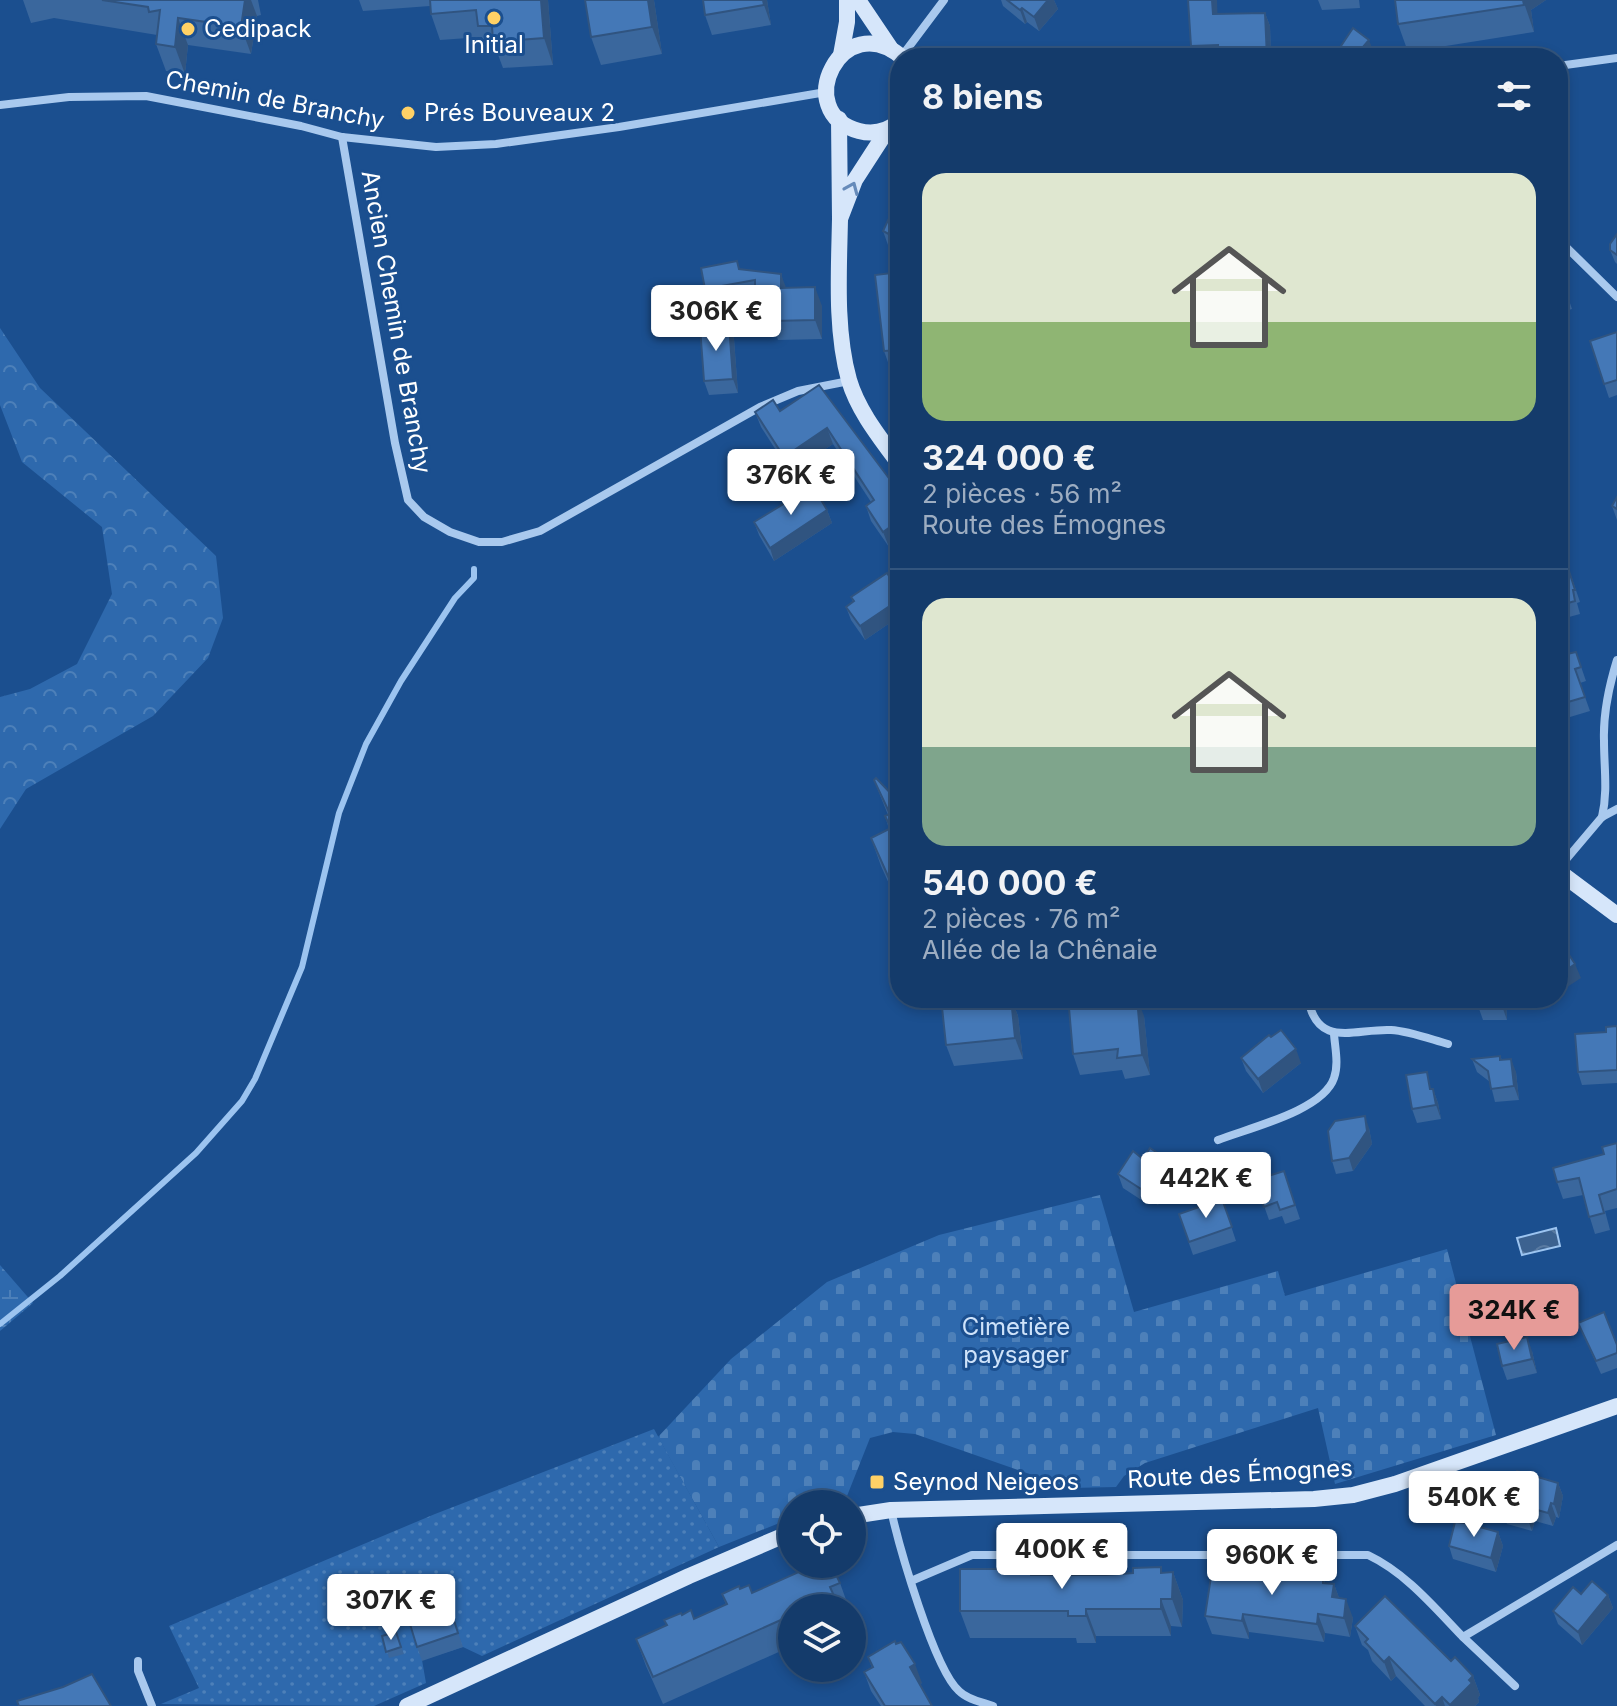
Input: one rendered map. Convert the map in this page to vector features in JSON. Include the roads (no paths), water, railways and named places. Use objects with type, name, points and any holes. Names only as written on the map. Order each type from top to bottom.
[{"type":"street","points":[[841,55],[847,0]]},
{"type":"street","points":[[858,0],[894,48]]},
{"type":"street","points":[[904,48],[944,0]]},
{"type":"street","points":[[890,51],[870,43],[841,55],[832,65],[826,92],[828,103],[839,119],[851,128],[872,133],[890,126]]},
{"type":"street","points":[[1568,65],[1617,58]]},
{"type":"street","name":"Chemin de Branchy","points":[[0,105],[69,97],[146,96],[342,137],[436,147],[496,144],[619,127],[826,92]]},
{"type":"street","points":[[839,119],[841,324],[849,381],[890,451]]},
{"type":"street","points":[[840,219],[855,180],[890,131]]},
{"type":"street","name":"Ancien Chemin de Branchy","points":[[342,137],[395,443],[408,500],[424,517],[450,532],[479,542],[502,542],[540,531],[760,407],[798,391],[849,381]]},
{"type":"street","points":[[1568,249],[1617,297]]},
{"type":"street","points":[[1602,817],[1607,794],[1606,709],[1617,660]]},
{"type":"street","points":[[1568,858],[1602,817],[1617,809]]},
{"type":"street","points":[[1568,878],[1617,915]]},
{"type":"street","points":[[1310,1008],[1318,1022],[1334,1034],[1393,1030],[1448,1044]]},
{"type":"street","points":[[1218,1140],[1305,1108],[1324,1093],[1334,1081],[1334,1034]]},
{"type":"street","name":"Route des Émognes","points":[[866,1514],[891,1510],[1271,1501],[1353,1495],[1395,1484],[1617,1406]]},
{"type":"street","points":[[891,1510],[911,1581],[949,1679],[962,1694],[993,1706]]},
{"type":"street","points":[[407,1706],[778,1538]]},
{"type":"street","points":[[1463,1637],[1617,1545]]},
{"type":"street","points":[[911,1581],[972,1555],[1368,1555],[1412,1584],[1515,1686]]},
{"type":"street","points":[[138,1661],[138,1671],[152,1706]]},
{"type":"water","points":[[1556,1228],[1560,1246],[1522,1255],[1517,1238]]},
{"type":"waterway","points":[[0,1324],[60,1276],[196,1153],[242,1101],[255,1079],[302,967],[339,813],[366,744],[401,681],[455,598],[474,578],[474,569]]},
{"type":"place","name":"Initial","points":[[494,18]]},
{"type":"place","name":"Cedipack","points":[[188,29]]},
{"type":"place","name":"Prés Bouveaux 2","points":[[408,113]]},
{"type":"place","name":"Seynod Neigeos","points":[[877,1482]]},
{"type":"park label","name":"Cimetière paysager","points":[[1016,1341]]}]
